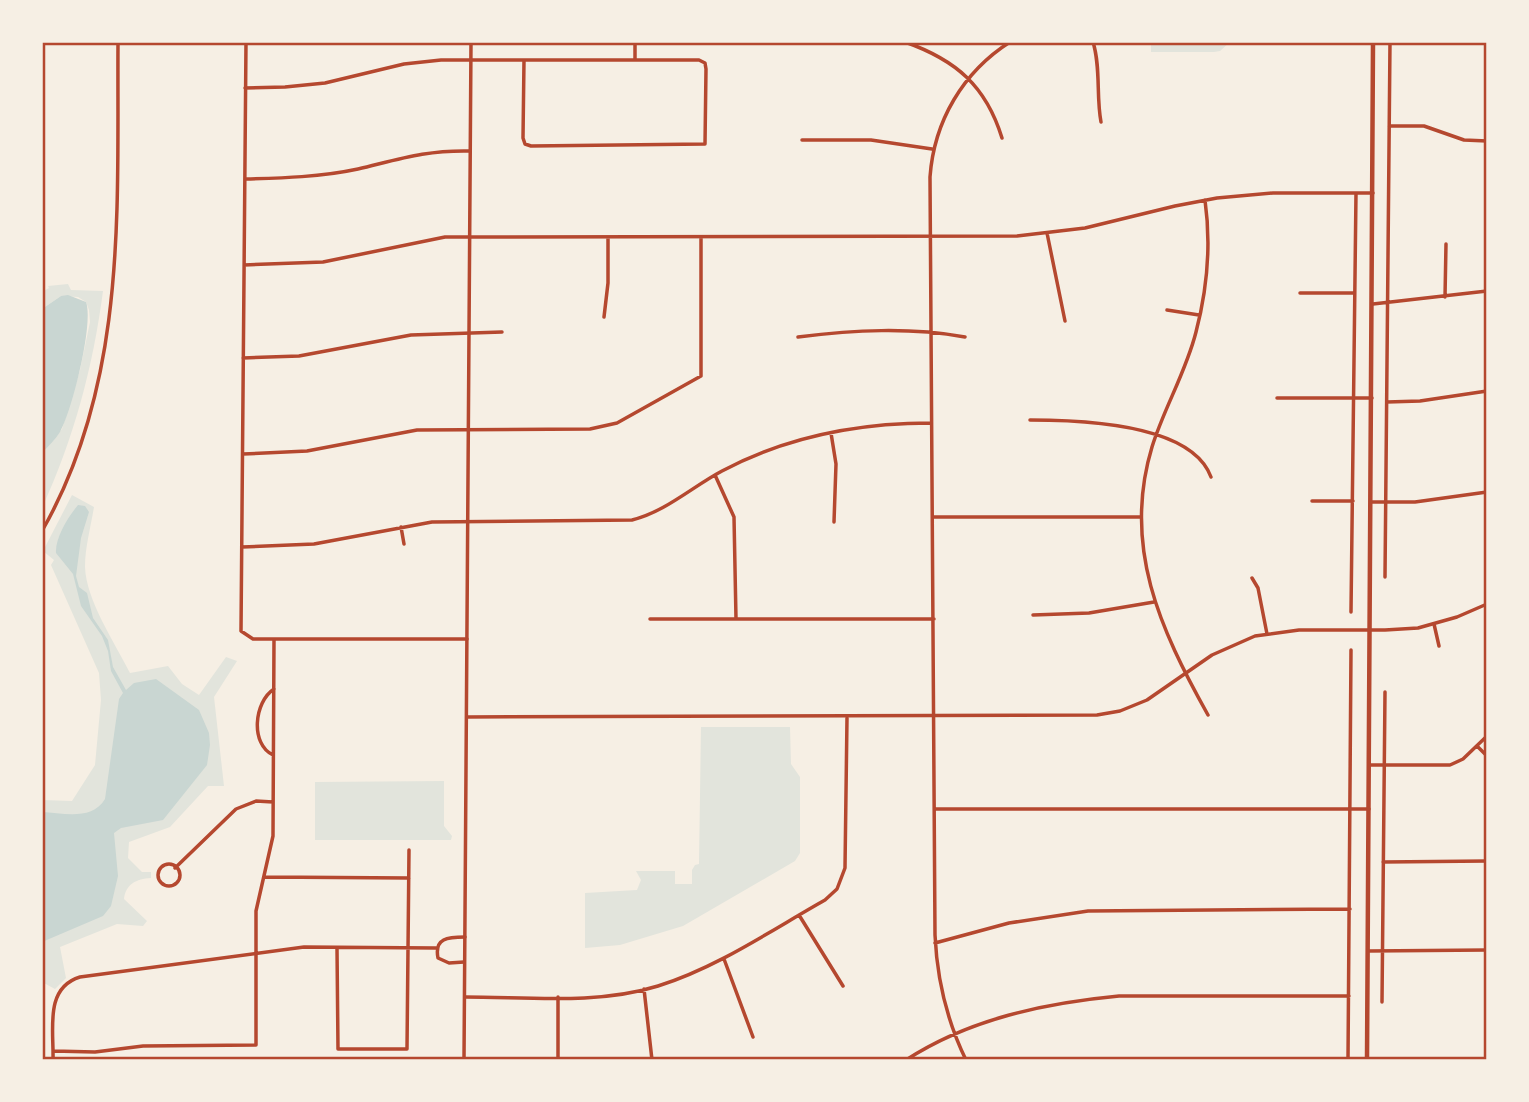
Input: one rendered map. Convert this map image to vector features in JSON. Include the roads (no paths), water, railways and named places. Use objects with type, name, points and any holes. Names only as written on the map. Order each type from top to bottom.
[{"type":"main road","points":[[1367,1060],[1373,42]]},
{"type":"street","points":[[42,531],[54,510],[88,425],[112,308],[118,217],[118,42]]},
{"type":"street","points":[[246,42],[241,627],[244,635],[253,639],[467,639]]},
{"type":"street","points":[[464,1060],[471,42]]},
{"type":"street","points":[[635,42],[635,60]]},
{"type":"street","points":[[905,42],[938,55],[969,78],[986,100],[1002,138]]},
{"type":"street","points":[[966,1060],[955,1035],[941,987],[935,943],[930,177],[933,150],[946,114],[969,78],[1010,42]]},
{"type":"street","points":[[1093,42],[1097,59],[1101,122]]},
{"type":"street","points":[[1385,577],[1390,42]]},
{"type":"street","points":[[245,88],[305,85],[404,64],[524,60],[699,60],[705,63],[705,144],[525,144],[524,60]]},
{"type":"street","points":[[1389,126],[1424,126],[1464,140],[1487,141]]},
{"type":"street","points":[[802,140],[871,140],[933,150]]},
{"type":"street","points":[[245,179],[317,176],[410,155],[470,151]]},
{"type":"street","points":[[244,265],[323,262],[432,238],[1005,237],[1107,223],[1205,200],[1273,193],[1373,193]]},
{"type":"street","points":[[1351,612],[1356,193]]},
{"type":"street","points":[[1205,200],[1210,239],[1199,315],[1192,342],[1156,436],[1143,490],[1141,517],[1143,558],[1161,623],[1208,715]]},
{"type":"street","points":[[1047,233],[1065,321]]},
{"type":"street","points":[[604,317],[608,284],[608,237]]},
{"type":"street","points":[[243,454],[307,451],[417,430],[603,427],[617,423],[701,376],[701,237]]},
{"type":"street","points":[[1445,297],[1446,244]]},
{"type":"street","points":[[1373,304],[1487,291]]},
{"type":"street","points":[[1300,293],[1354,293]]},
{"type":"street","points":[[1167,310],[1199,315]]},
{"type":"street","points":[[798,337],[861,330],[930,331],[965,337]]},
{"type":"street","points":[[243,358],[299,356],[411,335],[502,332]]},
{"type":"street","points":[[1387,402],[1420,401],[1487,391]]},
{"type":"street","points":[[1277,398],[1372,398]]},
{"type":"street","points":[[1030,420],[1093,421],[1156,436],[1198,457],[1208,466],[1212,477]]},
{"type":"street","points":[[242,547],[314,544],[432,522],[632,520],[651,514],[715,475],[782,445],[831,433],[892,424],[931,423]]},
{"type":"street","points":[[831,433],[836,464],[834,522]]},
{"type":"street","points":[[715,475],[734,517],[736,619]]},
{"type":"street","points":[[1371,502],[1415,502],[1487,492]]},
{"type":"street","points":[[1312,501],[1353,501]]},
{"type":"street","points":[[933,517],[1141,517]]},
{"type":"street","points":[[401,527],[404,544]]},
{"type":"street","points":[[1252,578],[1258,588],[1268,634]]},
{"type":"street","points":[[1032,615],[1089,613],[1154,602]]},
{"type":"street","points":[[467,717],[847,718],[1097,715],[1120,711],[1147,700],[1226,648],[1268,634],[1299,630],[1406,629],[1434,624],[1487,604]]},
{"type":"street","points":[[650,620],[934,619]]},
{"type":"street","points":[[1434,624],[1439,646]]},
{"type":"street","points":[[53,1051],[95,1052],[143,1046],[256,1045],[256,911],[272,845],[274,639]]},
{"type":"street","points":[[1348,1060],[1351,650]]},
{"type":"street","points":[[273,755],[266,752],[260,741],[257,717],[260,704],[267,693],[274,689]]},
{"type":"street","points":[[1382,1002],[1385,692]]},
{"type":"street","points":[[465,998],[610,995],[644,989],[685,976],[724,959],[825,900],[837,889],[845,868],[847,718]]},
{"type":"street","points":[[1369,765],[1450,765],[1463,759],[1487,736]]},
{"type":"street","points":[[1477,746],[1487,756]]},
{"type":"street","points":[[175,867],[236,809],[256,802],[273,802]]},
{"type":"street","points":[[935,809],[1369,809]]},
{"type":"street","points":[[337,948],[338,1049],[407,1049],[409,850]]},
{"type":"street","points":[[1383,862],[1487,862]]},
{"type":"street","points":[[170,863],[175,867],[181,873],[171,887],[165,886],[157,879],[156,874],[165,864],[170,863]]},
{"type":"street","points":[[263,877],[409,878]]},
{"type":"street","points":[[935,943],[1009,923],[1088,911],[1350,909]]},
{"type":"street","points":[[799,915],[843,986]]},
{"type":"street","points":[[464,962],[442,961],[438,958],[436,948],[438,942],[443,939],[465,937]]},
{"type":"street","points":[[53,1060],[55,998],[62,986],[80,977],[304,947],[436,948]]},
{"type":"street","points":[[1368,951],[1487,950]]},
{"type":"street","points":[[724,959],[753,1037]]},
{"type":"street","points":[[644,989],[652,1060]]},
{"type":"street","points":[[906,1060],[955,1035],[1058,1003],[1119,996],[1349,996]]},
{"type":"street","points":[[558,997],[558,1060]]}]
